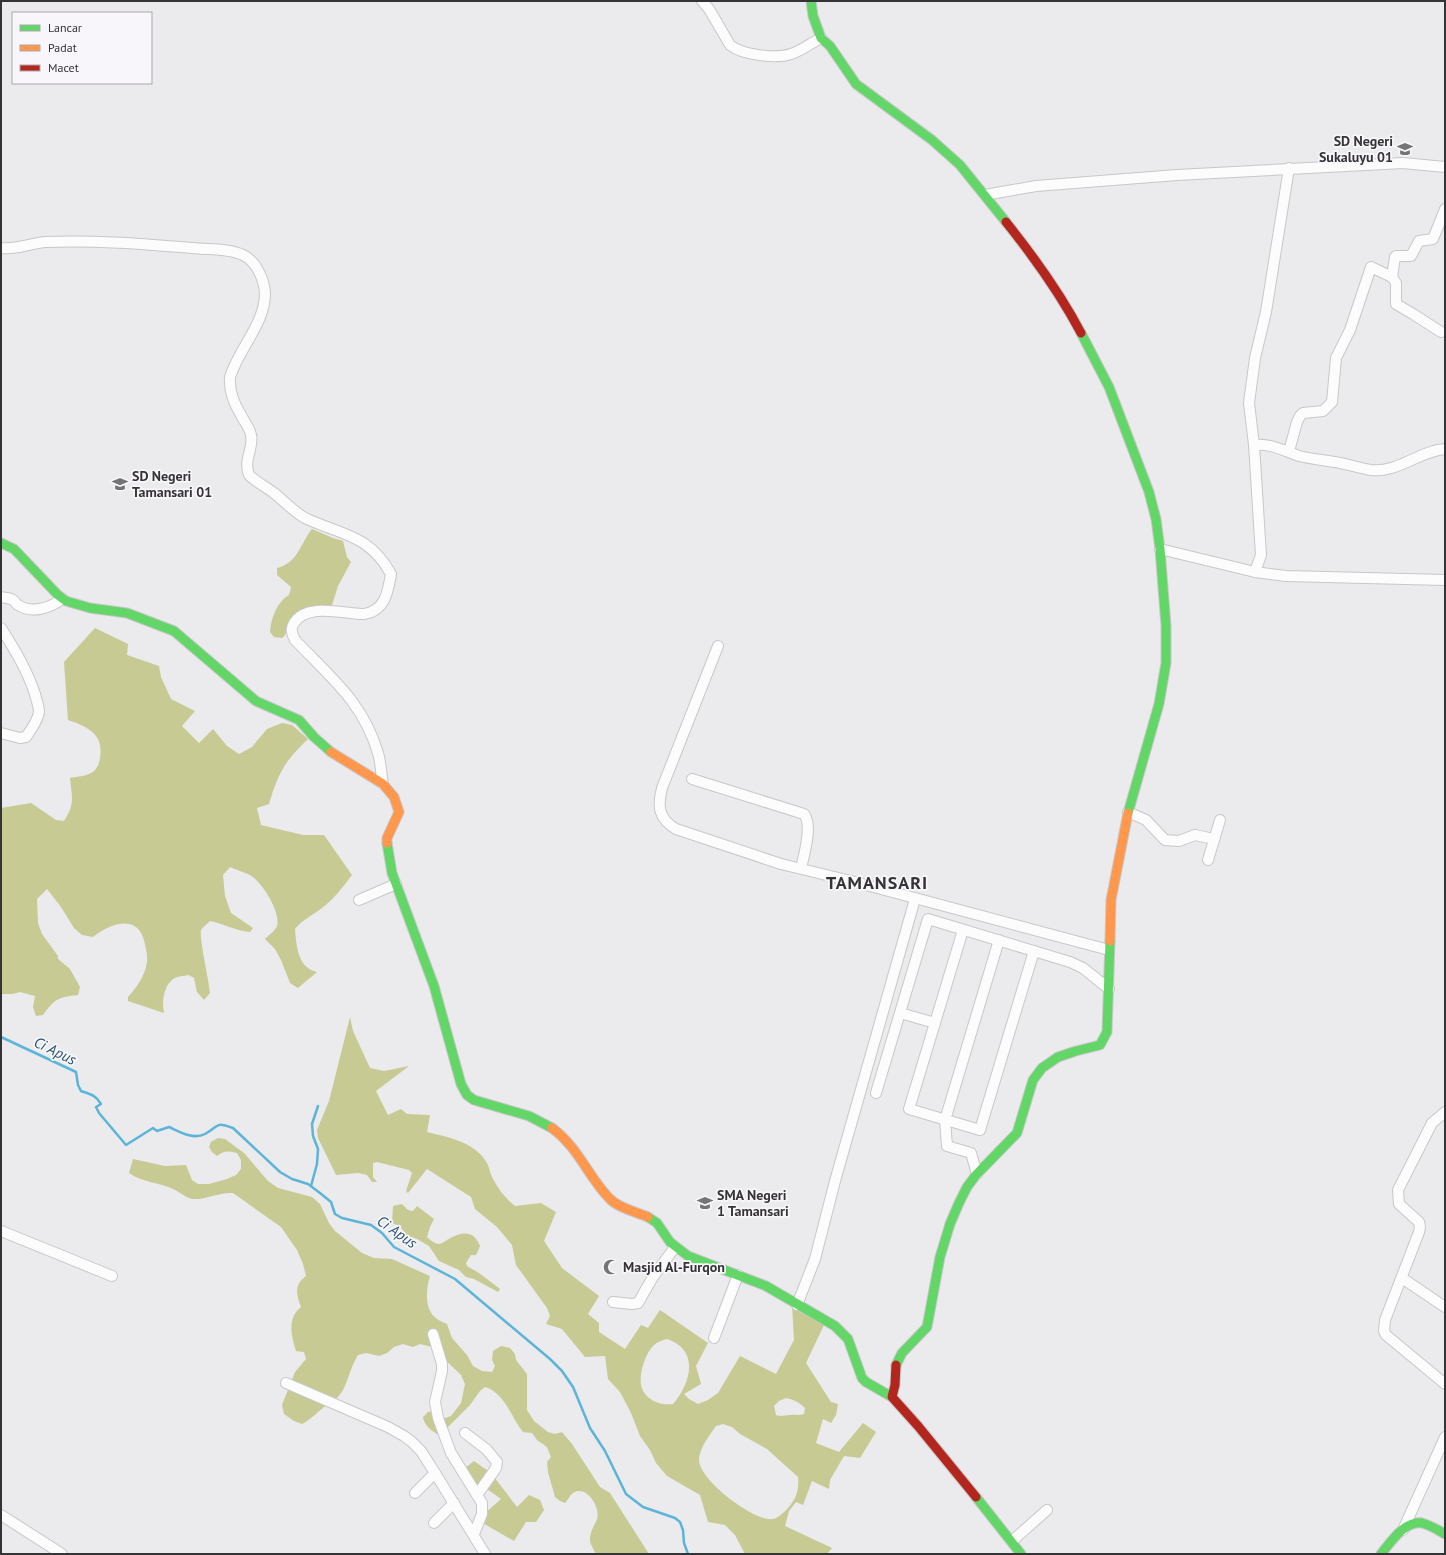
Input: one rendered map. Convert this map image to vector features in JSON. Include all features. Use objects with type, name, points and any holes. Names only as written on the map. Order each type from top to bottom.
[{"type":"main road","points":[[811,1],[813,16],[821,38],[830,46],[856,84],[932,140],[960,165],[1033,255],[1071,315],[1109,387],[1149,492],[1156,519],[1160,549],[1166,626],[1166,654],[1159,704],[1128,812],[1110,900],[1107,1032],[1102,1042],[1096,1046],[1065,1054],[1039,1071],[1028,1094],[1018,1132],[1013,1139],[977,1174],[964,1193],[950,1225],[935,1279],[927,1327],[924,1332],[902,1353],[894,1371],[895,1385],[892,1397]]},
{"type":"main road","points":[[1,543],[14,549],[26,560],[62,599],[86,607],[127,613],[145,618],[174,631],[256,701],[299,720],[314,737],[335,755],[383,784],[394,797],[399,812],[387,838],[387,847],[392,873],[434,986],[461,1084],[467,1094],[480,1102],[529,1116],[548,1125],[560,1134],[575,1151],[610,1199],[624,1207],[652,1219],[657,1223],[675,1247],[694,1260],[738,1275],[775,1291],[835,1326],[844,1333],[848,1339],[862,1378],[866,1382],[892,1397],[918,1426],[1021,1554]]},
{"type":"main road","points":[[1381,1554],[1410,1524],[1418,1522],[1423,1523],[1445,1534]]},
{"type":"street","points":[[702,1],[709,9],[730,45],[735,49],[772,56],[781,56],[791,54],[821,38]]},
{"type":"street","points":[[985,195],[1041,186],[1289,168],[1403,163],[1445,167]]},
{"type":"street","points":[[1255,572],[1261,555],[1254,446],[1249,403],[1255,358],[1266,312],[1289,168]]},
{"type":"street","points":[[1392,277],[1395,257],[1412,256],[1419,241],[1434,239],[1445,209]]},
{"type":"street","points":[[1,248],[14,248],[45,242],[92,242],[168,246],[235,252],[251,260],[256,267],[265,292],[264,303],[254,330],[230,377],[233,399],[251,434],[246,465],[249,475],[304,517],[349,534],[366,544],[380,558],[391,574],[385,600],[380,608],[371,613],[358,614],[311,611],[302,614],[297,619],[292,626],[291,632],[295,640],[333,678],[357,707],[366,724],[378,754],[383,784]]},
{"type":"street","points":[[1289,451],[1300,416],[1303,414],[1323,411],[1332,402],[1336,358],[1350,330],[1371,267],[1392,277],[1396,283],[1396,304],[1441,332]]},
{"type":"street","points":[[1254,446],[1267,445],[1289,451],[1298,456],[1371,470],[1381,470],[1398,466],[1438,450],[1445,449]]},
{"type":"street","points":[[1160,549],[1255,572],[1286,576],[1445,580]]},
{"type":"street","points":[[1,597],[13,600],[18,605],[29,610],[41,609],[62,599]]},
{"type":"street","points":[[1,628],[17,653],[29,676],[39,712],[26,736],[20,738],[1,733]]},
{"type":"street","points":[[718,646],[662,788],[660,810],[662,818],[668,824],[676,829],[780,864],[801,868],[1109,950]]},
{"type":"street","points":[[692,779],[804,814],[808,822],[808,831],[801,868]]},
{"type":"street","points":[[1128,812],[1146,820],[1165,840],[1179,841],[1195,835],[1214,839]]},
{"type":"street","points":[[1208,860],[1220,820]]},
{"type":"street","points":[[359,900],[396,884]]},
{"type":"street","points":[[797,1305],[815,1259],[835,1180],[915,898]]},
{"type":"street","points":[[876,1093],[928,919],[1070,962],[1083,968],[1109,989]]},
{"type":"street","points":[[963,930],[910,1109],[945,1120],[980,1130],[1034,951]]},
{"type":"street","points":[[977,1174],[971,1153],[947,1146],[945,1120],[999,940]]},
{"type":"street","points":[[900,1013],[935,1024]]},
{"type":"street","points":[[1445,1112],[1432,1123],[1398,1190],[1399,1204],[1416,1218],[1420,1227],[1385,1320],[1384,1331],[1386,1335],[1445,1384]]},
{"type":"street","points":[[1,1231],[112,1276]]},
{"type":"street","points":[[613,1302],[632,1304],[638,1303],[653,1277],[675,1247]]},
{"type":"street","points":[[714,1338],[738,1275]]},
{"type":"street","points":[[1402,1278],[1445,1307]]},
{"type":"street","points":[[433,1334],[442,1364],[442,1371],[435,1402],[438,1418],[451,1453],[481,1499],[483,1510],[474,1534]]},
{"type":"street","points":[[286,1383],[396,1431],[412,1442],[435,1473],[485,1554]]},
{"type":"street","points":[[465,1433],[486,1449],[497,1462],[496,1468],[478,1495]]},
{"type":"street","points":[[1403,1530],[1445,1437]]},
{"type":"street","points":[[415,1493],[435,1473]]},
{"type":"street","points":[[434,1524],[454,1503]]},
{"type":"street","points":[[1012,1541],[1047,1510]]},
{"type":"street","points":[[1,1515],[62,1554]]},
{"type":"green space","points":[[312,529],[343,541],[347,557],[351,562],[338,586],[331,608],[292,619],[285,635],[282,638],[274,637],[270,632],[273,616],[281,602],[289,595],[291,587],[277,575],[277,568],[290,562]]},
{"type":"green space","points":[[95,628],[128,644],[127,655],[159,666],[161,677],[171,699],[195,711],[182,726],[199,743],[213,729],[227,746],[239,754],[252,747],[267,729],[282,723],[292,725],[308,739],[293,754],[283,768],[269,804],[257,808],[261,825],[303,835],[324,835],[352,875],[330,901],[308,917],[295,929],[301,960],[309,969],[317,972],[298,988],[290,983],[275,949],[265,939],[277,926],[276,913],[270,898],[260,884],[250,875],[230,867],[223,875],[225,896],[231,913],[253,928],[250,932],[210,921],[201,930],[201,942],[210,993],[204,1000],[197,992],[194,978],[189,975],[175,978],[168,984],[164,996],[164,1013],[128,1001],[128,997],[140,981],[146,967],[147,956],[142,934],[131,924],[124,924],[108,928],[93,937],[82,935],[74,928],[61,907],[47,889],[37,899],[38,923],[42,934],[58,956],[58,959],[70,969],[80,987],[78,995],[61,998],[50,1005],[43,1015],[36,1016],[33,1007],[35,996],[20,992],[13,994],[1,994],[1,808],[31,803],[56,820],[64,821],[70,810],[72,801],[70,778],[89,774],[97,767],[100,760],[101,750],[97,737],[88,729],[68,720],[64,662]]},
{"type":"green space","points":[[350,1017],[353,1031],[370,1068],[384,1071],[409,1066],[376,1091],[388,1115],[401,1109],[407,1114],[430,1115],[427,1132],[444,1136],[468,1145],[476,1150],[487,1163],[492,1177],[499,1189],[515,1206],[541,1203],[556,1212],[544,1241],[562,1268],[599,1296],[588,1314],[599,1323],[599,1332],[625,1349],[641,1325],[648,1328],[660,1310],[708,1343],[696,1366],[701,1384],[684,1394],[698,1404],[708,1400],[718,1393],[740,1356],[776,1374],[794,1340],[792,1304],[824,1325],[806,1363],[831,1402],[838,1404],[836,1415],[831,1423],[823,1419],[816,1443],[839,1452],[863,1423],[876,1432],[860,1458],[844,1456],[830,1480],[829,1489],[812,1481],[803,1505],[796,1502],[789,1511],[785,1526],[832,1548],[827,1554],[745,1554],[735,1535],[725,1525],[708,1522],[700,1495],[667,1476],[656,1463],[650,1450],[640,1436],[631,1413],[620,1392],[608,1379],[605,1356],[585,1357],[562,1329],[546,1324],[550,1316],[547,1308],[516,1265],[512,1245],[497,1227],[475,1209],[471,1197],[427,1169],[408,1193],[406,1191],[412,1173],[409,1170],[377,1162],[373,1163],[373,1177],[377,1182],[372,1182],[367,1175],[358,1173],[336,1175],[318,1138],[317,1130],[329,1101]],"holes":[[[667,1339],[677,1344],[684,1351],[688,1359],[689,1368],[688,1377],[684,1387],[673,1404],[663,1404],[654,1401],[646,1395],[641,1385],[643,1364],[647,1354],[658,1342]],[[786,1398],[801,1404],[805,1408],[804,1414],[776,1415],[774,1406],[779,1401]],[[723,1424],[732,1427],[740,1434],[767,1449],[798,1477],[798,1490],[794,1501],[779,1516],[774,1519],[768,1519],[749,1512],[726,1496],[707,1477],[701,1467],[699,1459],[705,1442],[716,1426]]]},
{"type":"green space","points":[[218,1138],[225,1139],[244,1153],[268,1181],[278,1188],[312,1197],[320,1204],[329,1223],[335,1231],[362,1253],[374,1258],[392,1259],[430,1276],[427,1293],[429,1309],[437,1319],[447,1324],[452,1338],[467,1355],[473,1366],[482,1371],[492,1372],[495,1366],[492,1360],[493,1351],[501,1346],[510,1348],[515,1354],[516,1360],[527,1374],[527,1410],[534,1421],[548,1432],[555,1434],[562,1432],[572,1444],[600,1487],[610,1493],[649,1554],[596,1554],[590,1540],[592,1529],[598,1514],[595,1503],[587,1494],[578,1491],[573,1493],[565,1503],[555,1497],[548,1472],[547,1462],[551,1457],[547,1447],[537,1440],[532,1433],[523,1432],[503,1400],[492,1390],[485,1387],[480,1391],[470,1405],[448,1427],[449,1441],[429,1428],[423,1417],[428,1412],[433,1411],[440,1420],[451,1416],[461,1403],[465,1384],[461,1375],[432,1347],[420,1344],[413,1347],[403,1344],[394,1347],[387,1353],[379,1356],[366,1353],[358,1355],[340,1395],[309,1420],[302,1424],[294,1421],[284,1414],[282,1405],[295,1372],[306,1359],[304,1352],[296,1351],[291,1328],[294,1316],[301,1307],[297,1294],[298,1286],[302,1279],[306,1276],[297,1250],[281,1227],[233,1193],[193,1199],[176,1190],[140,1179],[129,1173],[133,1159],[165,1166],[186,1165],[192,1180],[198,1184],[209,1184],[227,1179],[236,1175],[241,1169],[241,1160],[237,1153],[227,1152],[217,1156],[212,1152],[209,1147],[211,1142]]},
{"type":"green space","points":[[402,1204],[408,1210],[413,1211],[417,1206],[434,1219],[427,1237],[435,1243],[440,1244],[452,1237],[462,1234],[474,1237],[480,1246],[476,1255],[471,1255],[466,1263],[467,1266],[500,1289],[498,1292],[474,1279],[466,1277],[459,1270],[439,1261],[429,1246],[406,1235],[400,1226],[392,1223],[393,1206]]},
{"type":"green space","points":[[474,1461],[491,1473],[517,1507],[529,1495],[540,1500],[544,1510],[536,1522],[526,1522],[514,1541],[481,1522],[483,1515],[501,1499],[487,1489],[475,1494],[460,1472]]},
{"type":"waterway","name":"Ci Apus","points":[[1,1037],[76,1072],[78,1085],[81,1091],[92,1095],[99,1101],[101,1104],[96,1107],[99,1113],[126,1145],[153,1128],[157,1131],[169,1127],[191,1136],[200,1136],[205,1134],[218,1125],[233,1128],[280,1172],[292,1179],[308,1184],[331,1202],[335,1214],[342,1218],[371,1225],[382,1233],[394,1247],[455,1279],[550,1359],[562,1371],[573,1387],[590,1428],[605,1451],[626,1494],[643,1507],[675,1518],[680,1522],[683,1530],[684,1543],[688,1554]]},
{"type":"waterway","points":[[311,1186],[317,1164],[318,1149],[313,1136],[312,1124],[318,1106]]},
{"type":"traffic: fast","points":[[811,1],[813,16],[821,38],[830,46],[856,84],[932,140],[960,165],[1006,222]]},
{"type":"traffic: fast","points":[[1081,333],[1109,387],[1149,492],[1156,519],[1160,549],[1166,626],[1166,663],[1159,704],[1128,813]]},
{"type":"traffic: fast","points":[[1,543],[14,549],[58,595],[66,601],[90,608],[127,613],[174,631],[256,701],[299,720],[314,737],[331,752]]},
{"type":"traffic: fast","points":[[387,843],[392,873],[434,986],[461,1084],[467,1095],[474,1100],[529,1116],[552,1128]]},
{"type":"traffic: fast","points":[[896,1365],[902,1353],[927,1327],[940,1257],[950,1224],[959,1203],[967,1187],[976,1175],[1017,1133],[1033,1080],[1042,1068],[1058,1057],[1100,1045],[1107,1032],[1110,941]]},
{"type":"traffic: fast","points":[[648,1217],[657,1223],[670,1242],[688,1256],[766,1286],[835,1326],[848,1339],[862,1378],[866,1382],[892,1397]]},
{"type":"traffic: fast","points":[[976,1497],[1021,1554]]},
{"type":"traffic: fast","points":[[1381,1554],[1398,1533],[1416,1523],[1428,1525],[1445,1534]]},
{"type":"traffic: slow","points":[[331,752],[383,784],[394,797],[399,812],[387,838],[387,843]]},
{"type":"traffic: slow","points":[[1110,941],[1111,900],[1128,813]]},
{"type":"traffic: slow","points":[[552,1128],[569,1144],[609,1198],[622,1207],[648,1217]]},
{"type":"traffic: jam","points":[[1006,222],[1027,248],[1046,276],[1081,333]]},
{"type":"traffic: jam","points":[[896,1365],[895,1385],[892,1397],[918,1426],[976,1497]]},
{"type":"place","name":"SD Negeri Sukaluyu 01","points":[[1405,149]]},
{"type":"place","name":"SD Negeri Tamansari 01","points":[[120,484]]},
{"type":"place","name":"SMA Negeri 1 Tamansari","points":[[705,1203]]},
{"type":"place","name":"Masjid Al-Furqon","points":[[611,1267]]},
{"type":"district","name":"TAMANSARI","points":[[877,883]]}]
